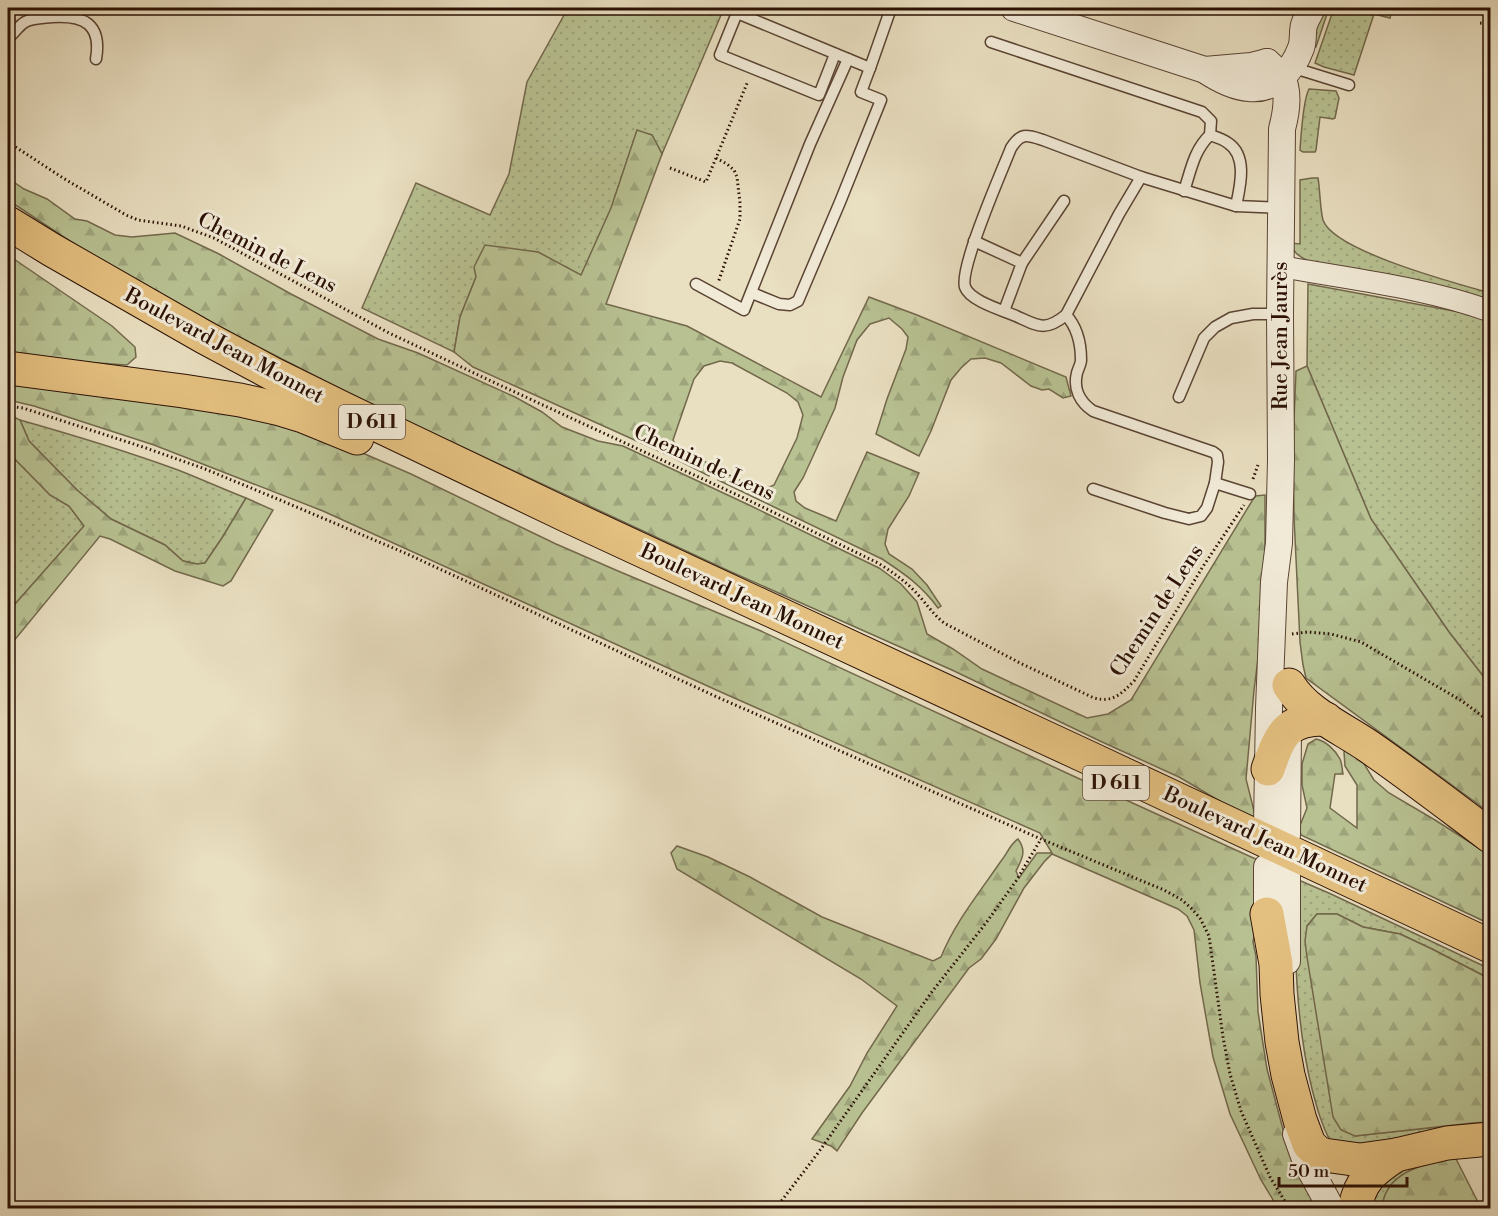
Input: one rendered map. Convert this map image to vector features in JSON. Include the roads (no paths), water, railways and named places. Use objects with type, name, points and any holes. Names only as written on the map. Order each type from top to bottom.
[{"type":"main road","name":"Boulevard Jean Monnet","points":[[8,223],[186,327],[323,399],[579,521],[1491,946]]},
{"type":"main road","name":"Boulevard Jean Monnet","points":[[8,235],[146,318],[267,383],[424,460],[1491,958]]},
{"type":"main road","points":[[8,368],[215,396],[264,405],[303,416],[381,449],[624,562],[742,610]]},
{"type":"main road","points":[[1288,685],[1310,708],[1366,744],[1491,836]]},
{"type":"main road","points":[[1268,769],[1280,740],[1293,724],[1312,719],[1326,719]]},
{"type":"main road","points":[[1267,914],[1276,964],[1280,1023],[1288,1075],[1309,1144],[1324,1155],[1360,1160],[1396,1155],[1447,1143],[1491,1139]]},
{"type":"main road","points":[[1355,1209],[1357,1199],[1368,1176],[1396,1155]]},
{"type":"street","points":[[1014,8],[1205,70],[1214,76],[1270,80],[1301,48],[1308,17]]},
{"type":"street","name":"Rue Jean Jaurès","points":[[1270,80],[1286,91],[1286,109],[1282,129],[1280,267],[1280,543],[1288,634],[1288,729],[1277,830],[1268,769],[1268,729],[1275,582],[1280,543]]},
{"type":"street","points":[[1280,267],[1429,292],[1491,311]]},
{"type":"street","points":[[1331,1209],[1306,1162],[1282,1090],[1275,1055],[1268,969],[1267,914],[1277,871],[1286,931],[1292,1043],[1316,1137],[1350,1209]]},
{"type":"lane","points":[[752,293],[779,304],[790,305],[798,301],[881,100],[861,92],[891,8]]},
{"type":"lane","points":[[835,54],[819,95],[720,54],[739,10],[870,68]]},
{"type":"lane","points":[[8,38],[25,21],[75,18],[86,22],[97,36],[96,58]]},
{"type":"lane","points":[[991,42],[1202,112],[1211,121],[1210,135],[1197,150],[1184,191]]},
{"type":"lane","points":[[696,284],[744,310],[810,144],[848,59]]},
{"type":"lane","points":[[1270,80],[1349,85]]},
{"type":"lane","points":[[1210,135],[1228,142],[1236,150],[1241,176],[1236,206]]},
{"type":"lane","points":[[1141,177],[1066,315],[1056,323],[1046,326],[1035,325],[973,298],[965,288],[964,275],[974,241],[1011,148],[1021,136],[1043,140],[1141,177],[1236,206],[1281,208]]},
{"type":"lane","points":[[1004,311],[1022,263],[1064,201]]},
{"type":"lane","points":[[974,241],[1022,263]]},
{"type":"lane","points":[[1179,398],[1204,338],[1215,327],[1231,318],[1253,314],[1280,314]]},
{"type":"lane","points":[[1066,315],[1078,334],[1081,362],[1076,376],[1076,388],[1084,405],[1093,411],[1214,452],[1217,455],[1215,483],[1207,508],[1201,516],[1189,519],[1093,489]]},
{"type":"lane","points":[[1215,483],[1250,494]]}]
